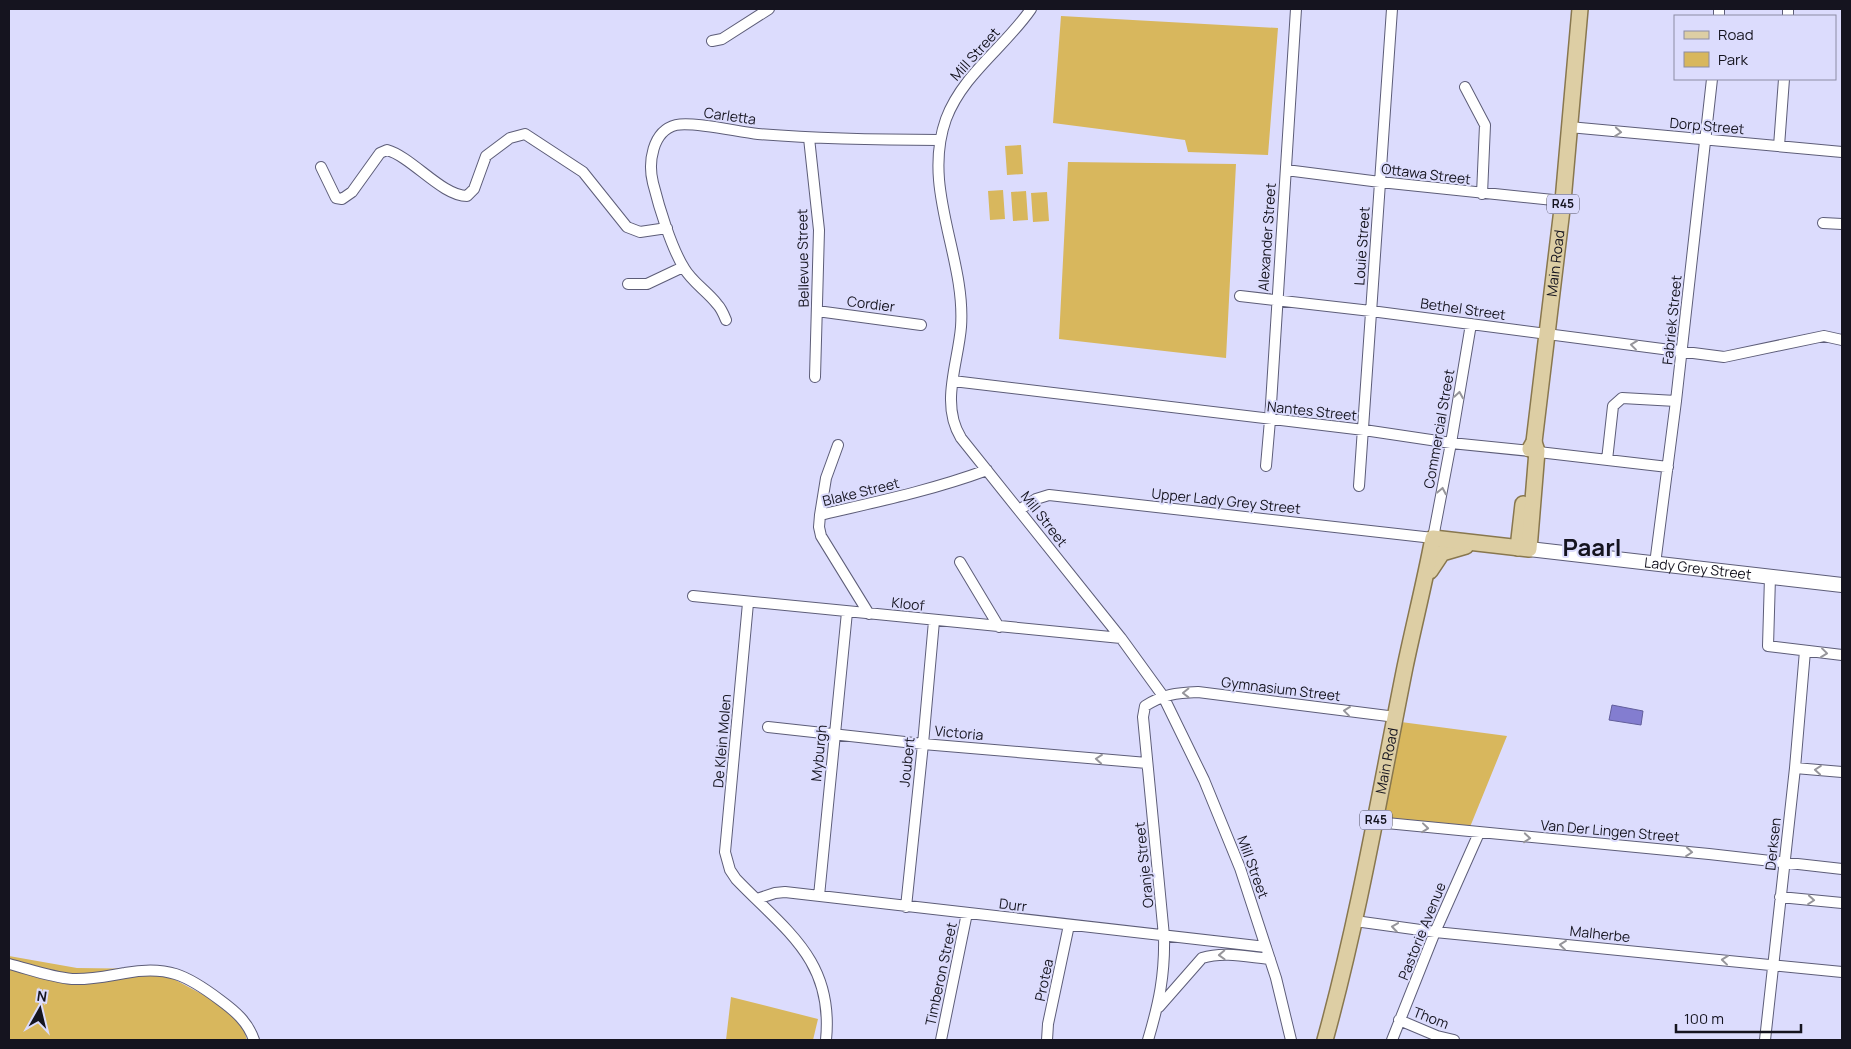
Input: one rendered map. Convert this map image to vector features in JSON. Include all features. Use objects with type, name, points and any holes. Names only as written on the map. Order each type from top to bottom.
[{"type":"main road","name":"Main Road","points":[[1534,448],[1563,201],[1580,9]]},
{"type":"main road","name":"R45","points":[[1524,548],[1534,448]]},
{"type":"main road","name":"Main Road","points":[[1325,1040],[1355,921],[1408,652],[1433,538]]},
{"type":"main road","name":"Lady Grey Street","points":[[1433,538],[1842,586]]},
{"type":"main road","points":[[1424,584],[1433,564],[1442,554],[1455,548],[1480,543]]},
{"type":"street","points":[[712,40],[722,39],[769,9]]},
{"type":"street","name":"Mill Street","points":[[1031,9],[1008,38],[973,73],[963,87],[951,107],[939,140],[939,189],[961,305],[960,333],[950,410],[955,428],[961,438],[1121,638],[1163,696],[1193,756],[1240,868],[1270,959],[1291,1040]]},
{"type":"street","name":"Alexander Street","points":[[1266,466],[1296,9]]},
{"type":"street","name":"Louie Street","points":[[1359,486],[1392,9]]},
{"type":"street","name":"Fabriek Street","points":[[1655,564],[1682,352],[1712,80]]},
{"type":"street","points":[[1779,146],[1784,80]]},
{"type":"street","points":[[1465,87],[1485,125],[1482,194]]},
{"type":"street","name":"Carletta","points":[[726,320],[717,304],[691,278],[683,267],[667,228],[651,172],[654,146],[665,131],[676,125],[690,124],[736,132],[809,138],[939,140]]},
{"type":"street","name":"Dorp Street","points":[[1569,127],[1842,152]]},
{"type":"street","points":[[321,168],[336,198],[338,200],[344,199],[352,192],[380,152],[387,150],[427,174],[450,191],[464,197],[472,192],[486,156],[504,142],[515,136],[525,134],[584,172],[627,227],[640,232],[667,228]]},
{"type":"street","name":"Bellevue Street","points":[[809,138],[818,230],[815,377]]},
{"type":"street","name":"Ottawa Street","points":[[1286,170],[1482,194],[1563,201]]},
{"type":"street","points":[[1823,223],[1842,224]]},
{"type":"street","points":[[628,284],[647,284],[683,267]]},
{"type":"street","name":"Bethel Street","points":[[1240,296],[1724,357],[1824,336],[1842,340]]},
{"type":"street","name":"Cordier","points":[[817,311],[921,325]]},
{"type":"street","name":"Commercial Street","points":[[1433,538],[1471,324]]},
{"type":"street","name":"Nantes Street","points":[[953,381],[1364,430],[1451,444],[1534,448],[1607,460],[1668,467]]},
{"type":"street","points":[[1607,460],[1613,406],[1617,402],[1622,398],[1676,400]]},
{"type":"street","points":[[820,515],[826,478],[838,445]]},
{"type":"street","name":"Blake Street","points":[[868,614],[821,536],[819,528],[820,515],[897,497],[963,479],[987,470]]},
{"type":"street","name":"Upper Lady Grey Street","points":[[1019,510],[1036,499],[1050,495],[1433,538]]},
{"type":"street","points":[[960,562],[1000,627]]},
{"type":"street","points":[[1770,577],[1768,646],[1842,655]]},
{"type":"street","name":"Kloof","points":[[693,596],[748,603],[1121,638]]},
{"type":"street","name":"De Klein Molen","points":[[748,603],[726,852],[730,870],[736,880],[757,899]]},
{"type":"street","name":"Myburgh","points":[[819,896],[847,612]]},
{"type":"street","name":"Joubert","points":[[906,907],[934,621]]},
{"type":"street","name":"Derksen","points":[[1764,1040],[1785,863],[1805,651]]},
{"type":"street","name":"Gymnasium Street","points":[[1163,696],[1176,693],[1198,692],[1396,717]]},
{"type":"street","name":"Oranje Street","points":[[1148,1040],[1163,980],[1164,936],[1143,709],[1163,696]]},
{"type":"street","name":"Victoria","points":[[768,727],[923,744],[1147,763]]},
{"type":"street","points":[[1795,768],[1842,772]]},
{"type":"street","name":"Van Der Lingen Street","points":[[1376,822],[1710,854],[1842,870]]},
{"type":"street","name":"Pastorie Avenue","points":[[1392,1040],[1435,932],[1479,833]]},
{"type":"street","name":"Durr","points":[[757,899],[774,893],[785,892],[1266,947]]},
{"type":"street","points":[[1780,897],[1842,903]]},
{"type":"street","points":[[757,899],[804,949],[818,975],[824,992],[828,1020],[826,1040]]},
{"type":"street","name":"Timberon Street","points":[[941,1040],[967,913]]},
{"type":"street","name":"Malherbe","points":[[1355,921],[1435,932],[1842,972]]},
{"type":"street","name":"Protea","points":[[1047,1040],[1069,925]]},
{"type":"street","points":[[1157,1009],[1202,958],[1230,955],[1270,959]]},
{"type":"street","points":[[9,964],[44,974],[72,979],[90,979],[149,970],[170,972],[194,982],[234,1011],[248,1026],[254,1040]]},
{"type":"street","name":"Thom","points":[[1399,1020],[1437,1036],[1454,1040]]},
{"type":"green space","points":[[1061,16],[1278,28],[1268,155],[1188,152],[1185,140],[1053,123]]},
{"type":"green space","points":[[1021,145],[1023,174],[1007,175],[1005,146]]},
{"type":"green space","points":[[1068,162],[1236,164],[1226,358],[1059,339]]},
{"type":"green space","points":[[1003,190],[1005,219],[990,220],[988,191]]},
{"type":"green space","points":[[1026,191],[1028,220],[1013,221],[1011,192]]},
{"type":"green space","points":[[1047,192],[1049,221],[1033,222],[1031,193]]},
{"type":"green space","points":[[1401,722],[1507,736],[1470,827],[1383,817]]},
{"type":"green space","points":[[9,956],[77,968],[155,969],[239,1014],[247,1040],[9,1040]]},
{"type":"green space","points":[[731,997],[818,1019],[813,1040],[726,1040]]},
{"type":"shaded area","points":[[1612,705],[1643,711],[1641,725],[1609,720]]},
{"type":"district","name":"Paarl","points":[[1592,548]]}]
